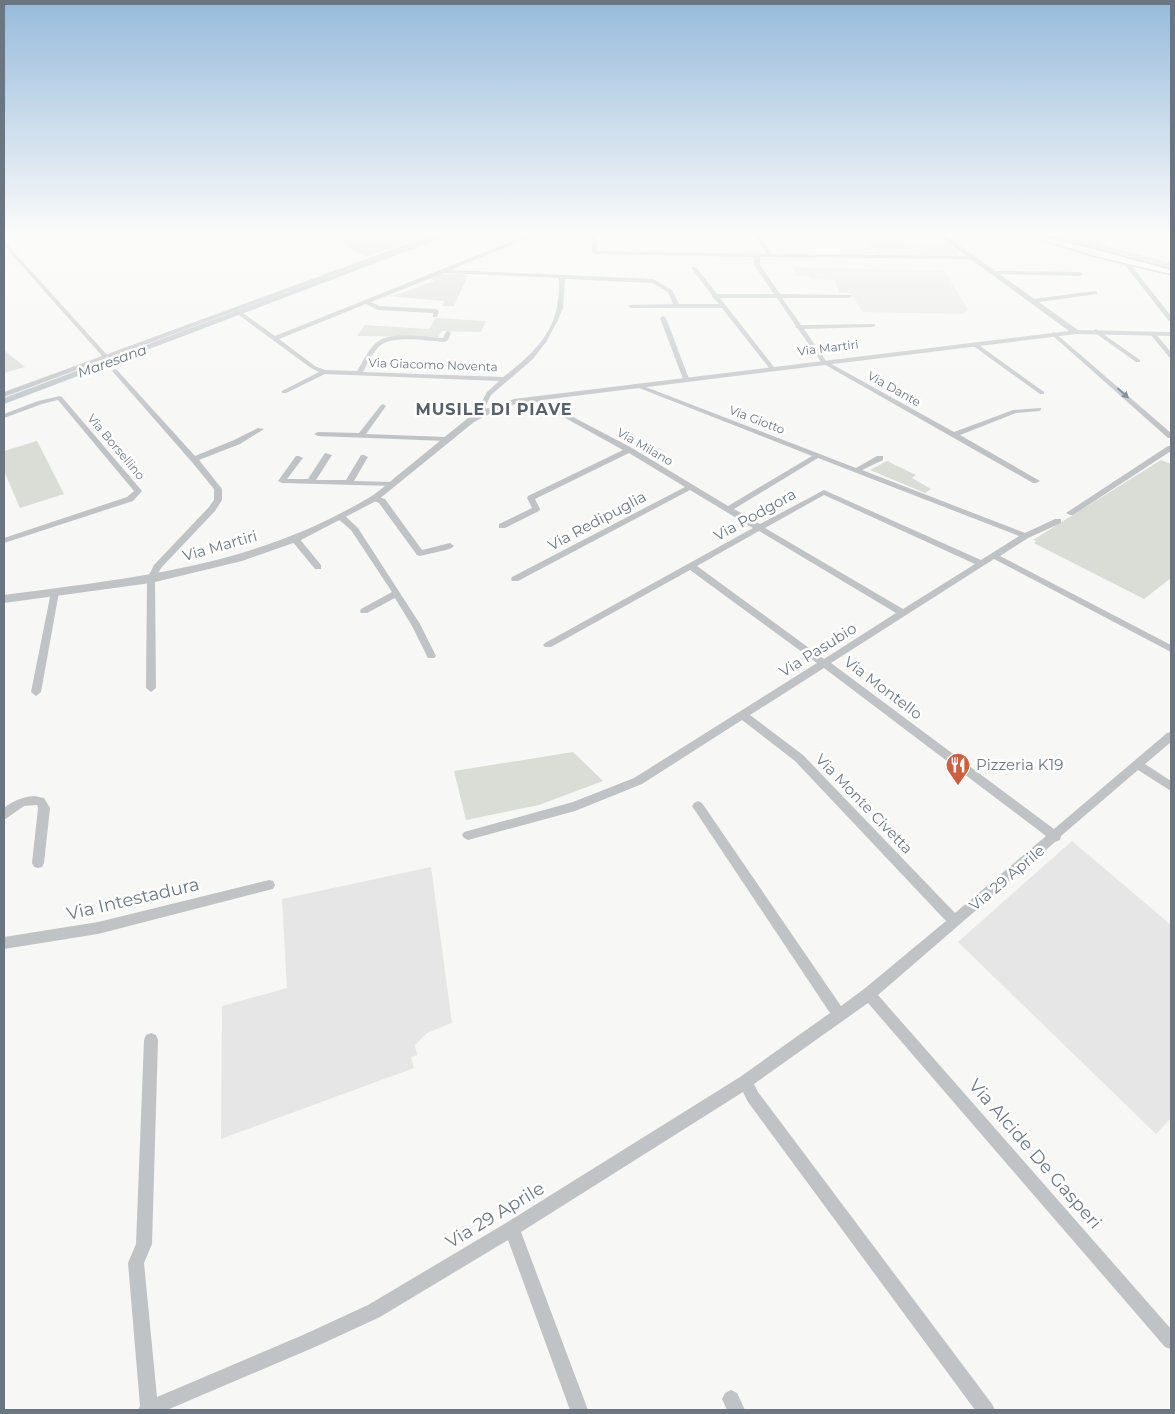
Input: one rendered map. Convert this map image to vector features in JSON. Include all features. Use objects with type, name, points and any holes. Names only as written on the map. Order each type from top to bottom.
[{"type":"street","points":[[56,302],[106,358]]},
{"type":"street","points":[[4,395],[258,302]]},
{"type":"street","points":[[276,338],[366,302],[378,308],[436,311],[435,316]]},
{"type":"street","points":[[486,412],[482,407],[491,391],[531,358],[541,345],[560,309],[560,302]]},
{"type":"street","points":[[675,302],[677,306]]},
{"type":"street","points":[[719,302],[772,368]]},
{"type":"street","points":[[781,302],[824,362]]},
{"type":"street","points":[[1033,302],[1076,332]]},
{"type":"street","points":[[1157,302],[1171,320]]},
{"type":"street","points":[[631,306],[722,306]]},
{"type":"street","name":"Via Giacomo Noventa","points":[[236,310],[313,367],[324,372],[506,379]]},
{"type":"street","points":[[663,318],[686,379]]},
{"type":"street","points":[[798,327],[873,324]]},
{"type":"street","points":[[1096,331],[1138,361]]},
{"type":"street","name":"Via Martiri","points":[[4,599],[151,579],[222,563],[295,539],[375,498],[446,439],[486,412],[533,398],[636,385],[648,387],[686,379],[1054,334],[1096,331],[1171,334]]},
{"type":"street","name":"Via Giacomo Noventa","points":[[359,373],[378,344],[383,340],[395,338],[445,340],[448,333]]},
{"type":"street","points":[[1152,333],[1171,356]]},
{"type":"street","points":[[1054,334],[1171,436]]},
{"type":"street","points":[[974,344],[1042,393]]},
{"type":"street","name":"Via Dante","points":[[824,362],[1036,481]]},
{"type":"street","points":[[115,371],[216,485],[218,500],[212,509],[156,567],[151,579],[151,688]]},
{"type":"street","name":"Via Giacomo Noventa","points":[[284,392],[324,372]]},
{"type":"street","name":"Via Giotto","points":[[648,387],[1025,536]]},
{"type":"street","points":[[546,396],[549,407]]},
{"type":"street","name":"Via Borsellino","points":[[4,416],[40,402],[60,398],[138,491],[130,499],[4,541]]},
{"type":"street","name":"Via Milano","points":[[533,398],[629,450],[904,614]]},
{"type":"street","points":[[486,399],[497,408]]},
{"type":"street","points":[[361,436],[383,406]]},
{"type":"street","points":[[954,435],[1015,411],[1039,409]]},
{"type":"street","points":[[194,459],[237,442],[260,429]]},
{"type":"street","points":[[318,434],[446,439]]},
{"type":"street","points":[[1070,513],[1171,448]]},
{"type":"street","points":[[502,526],[536,509],[531,498],[629,450]]},
{"type":"street","points":[[311,482],[328,456]]},
{"type":"street","points":[[728,509],[819,456]]},
{"type":"street","points":[[349,482],[364,457]]},
{"type":"street","points":[[299,458],[282,481],[393,484]]},
{"type":"street","points":[[857,470],[880,458]]},
{"type":"street","name":"Via Redipuglia","points":[[515,579],[690,487]]},
{"type":"street","name":"Via Podgora","points":[[548,645],[824,492],[980,564]]},
{"type":"street","points":[[375,498],[382,501],[420,553],[450,546]]},
{"type":"street","points":[[341,517],[354,528],[397,593],[417,626],[431,656]]},
{"type":"street","points":[[1058,520],[1025,536],[994,556],[1171,649]]},
{"type":"street","points":[[295,539],[318,567]]},
{"type":"street","name":"Via Pasubio","points":[[468,835],[575,806],[638,781],[994,556]]},
{"type":"street","name":"Via Montello","points":[[691,566],[1056,837]]},
{"type":"street","points":[[36,692],[55,592]]},
{"type":"street","points":[[364,610],[397,593]]},
{"type":"street","name":"Via Monte Civetta","points":[[743,715],[799,758],[955,922]]},
{"type":"street","name":"Via 29 Aprile","points":[[151,1040],[144,1244],[136,1263],[148,1410],[309,1342],[374,1311],[512,1229],[745,1082],[869,994],[1056,837],[1171,736]]},
{"type":"street","points":[[1138,765],[1171,787]]},
{"type":"street","points":[[4,815],[17,803],[29,800],[40,801],[44,808],[38,863]]},
{"type":"street","points":[[698,806],[840,1016]]},
{"type":"street","name":"Via Intestadura","points":[[4,943],[98,928],[269,885]]},
{"type":"street","name":"Via Alcide De Gasperi","points":[[869,994],[1171,1341]]},
{"type":"street","points":[[745,1082],[759,1105],[986,1410]]},
{"type":"street","points":[[512,1229],[579,1410]]},
{"type":"shaded area","points":[[444,302],[456,302],[454,306],[442,306]]},
{"type":"shaded area","points":[[856,302],[963,302],[968,310],[962,314],[862,312]]},
{"type":"shaded area","points":[[436,318],[486,321],[481,332],[442,331],[438,337],[357,336],[365,325],[429,329]]},
{"type":"shaded area","points":[[4,350],[25,367],[4,373]]},
{"type":"shaded area","points":[[37,441],[64,494],[20,508],[4,471],[4,451]]},
{"type":"shaded area","points":[[1161,460],[1171,464],[1171,578],[1144,599],[1034,543],[1036,541],[1033,540]]},
{"type":"shaded area","points":[[887,461],[916,475],[912,478],[931,489],[925,493],[870,470]]},
{"type":"shaded area","points":[[573,752],[603,781],[539,805],[466,820],[454,771]]},
{"type":"shaded area","points":[[1072,841],[1171,925],[1171,1118],[1156,1134],[958,942]]},
{"type":"shaded area","points":[[431,867],[452,1023],[427,1033],[415,1045],[417,1055],[411,1057],[414,1068],[221,1139],[222,1006],[287,988],[282,899]]},
{"type":"waterway","name":"Maresana","points":[[4,401],[268,302]]},
{"type":"place","name":"Pizzeria K19","points":[[958,786]]},
{"type":"district","name":"MUSILE DI PIAVE","points":[[494,409]]}]
